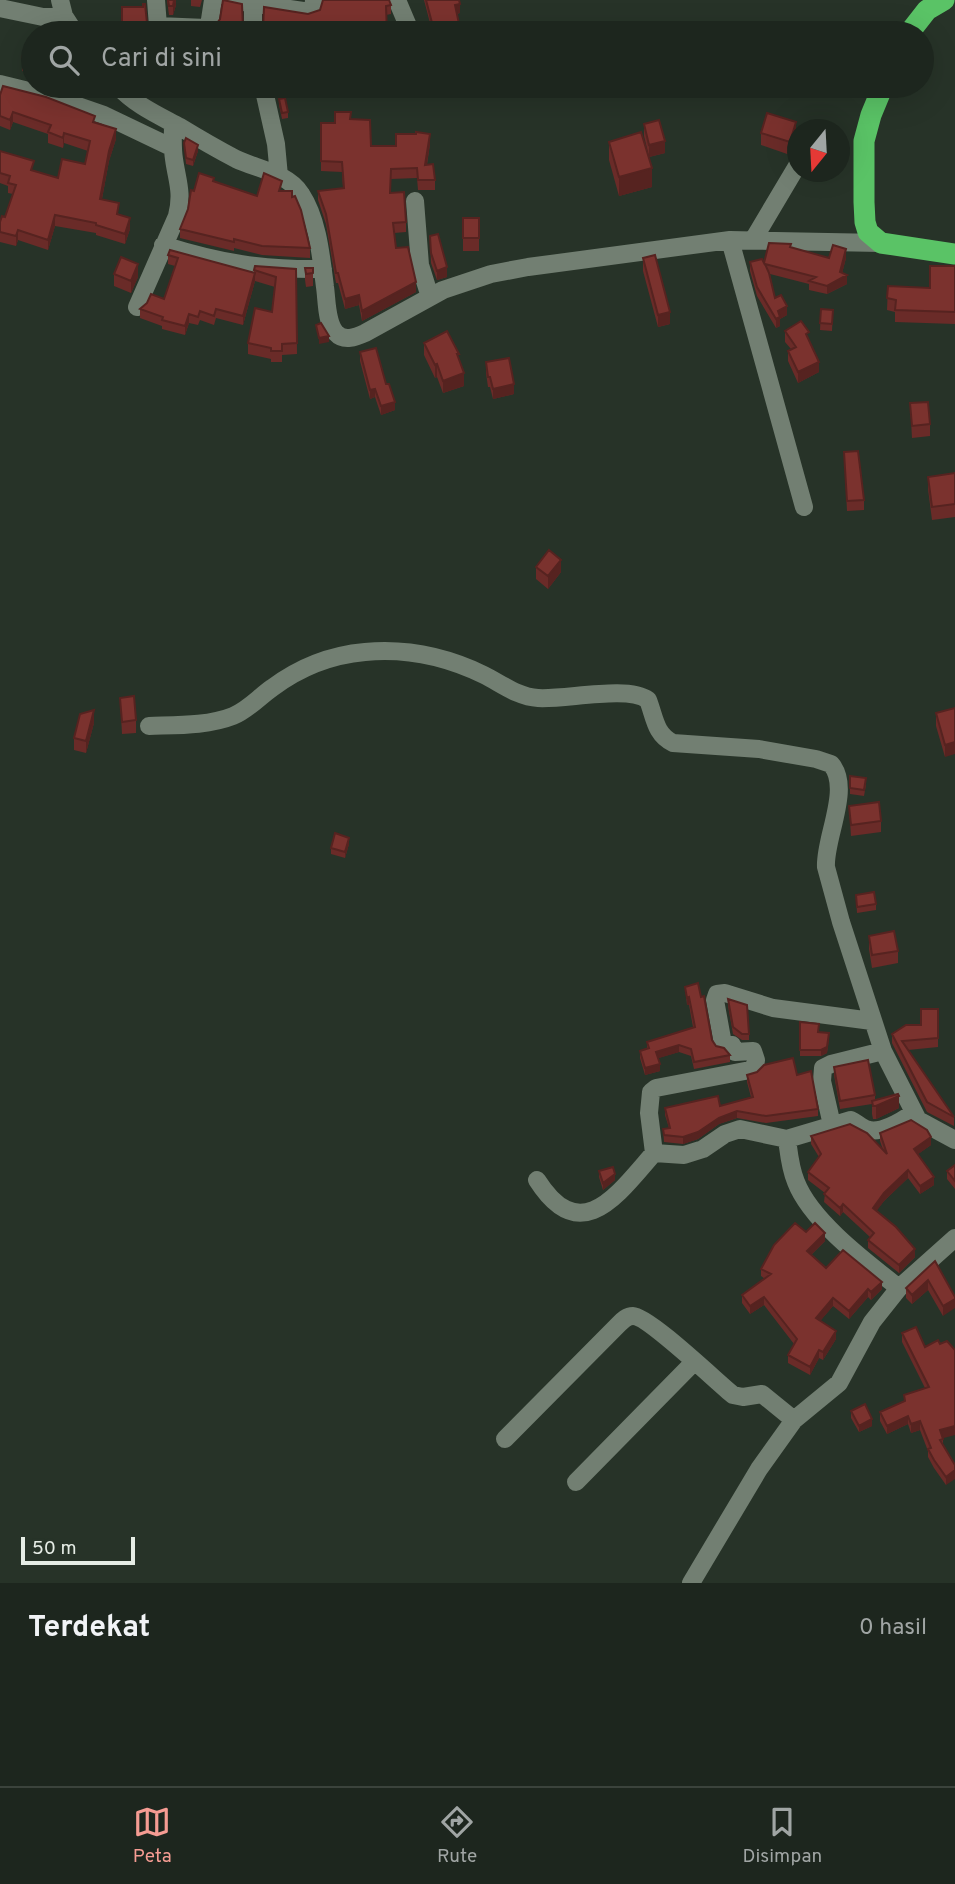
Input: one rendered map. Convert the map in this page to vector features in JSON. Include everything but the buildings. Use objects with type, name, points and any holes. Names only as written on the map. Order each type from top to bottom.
[{"type":"highway","points":[[917,21],[929,3]]},
{"type":"highway","points":[[879,98],[867,129],[864,153],[864,222],[873,238],[881,243],[955,254]]},
{"type":"street","points":[[156,0],[158,21]]},
{"type":"street","points":[[210,21],[213,0]]},
{"type":"street","points":[[230,0],[310,12],[313,10],[314,0]]},
{"type":"street","points":[[397,0],[406,21]]},
{"type":"street","points":[[253,2],[253,21]]},
{"type":"street","points":[[0,8],[43,18],[62,8]]},
{"type":"street","points":[[0,84],[21,89]]},
{"type":"street","points":[[54,98],[93,111],[173,148]]},
{"type":"street","points":[[130,98],[234,158],[293,184],[305,202],[318,239],[328,313],[334,331],[342,337],[365,333],[430,297],[491,274],[528,267],[730,240],[881,243]]},
{"type":"street","points":[[266,98],[276,145],[279,176]]},
{"type":"street","points":[[137,307],[181,202],[173,148],[173,124]]},
{"type":"street","points":[[753,240],[787,182]]},
{"type":"street","points":[[415,201],[421,265],[430,297]]},
{"type":"street","points":[[730,240],[804,507]]},
{"type":"street","points":[[163,245],[240,266],[291,270],[323,269]]},
{"type":"street","points":[[149,726],[192,723],[233,716],[295,672],[314,663],[365,652],[388,652],[432,655],[482,674],[516,693],[534,698],[610,694],[642,696],[648,700],[657,729],[673,743],[740,747],[831,764],[838,777],[827,867],[872,1021],[883,1051],[913,1113],[927,1126],[955,1140]]},
{"type":"street","points":[[654,1153],[649,1113],[650,1092],[656,1088],[750,1070],[756,1063],[753,1051],[735,1052],[732,1045],[723,1044],[715,1000],[718,993],[773,1008],[872,1021]]},
{"type":"street","points":[[832,1125],[822,1081],[823,1068],[883,1051]]},
{"type":"street","points":[[654,1153],[684,1156],[740,1129],[787,1139],[851,1120],[868,1131],[874,1131],[913,1113]]},
{"type":"street","points":[[787,1139],[792,1172],[806,1201],[856,1254],[899,1288]]},
{"type":"street","points":[[537,1180],[556,1204],[566,1210],[584,1213],[594,1211],[606,1203],[654,1153]]},
{"type":"street","points":[[691,1583],[759,1469],[794,1420],[839,1383],[872,1322],[899,1288],[955,1238]]},
{"type":"street","points":[[505,1439],[626,1317],[634,1316],[643,1318],[733,1395],[743,1397],[762,1394],[794,1420]]},
{"type":"street","points":[[576,1482],[694,1362]]}]
